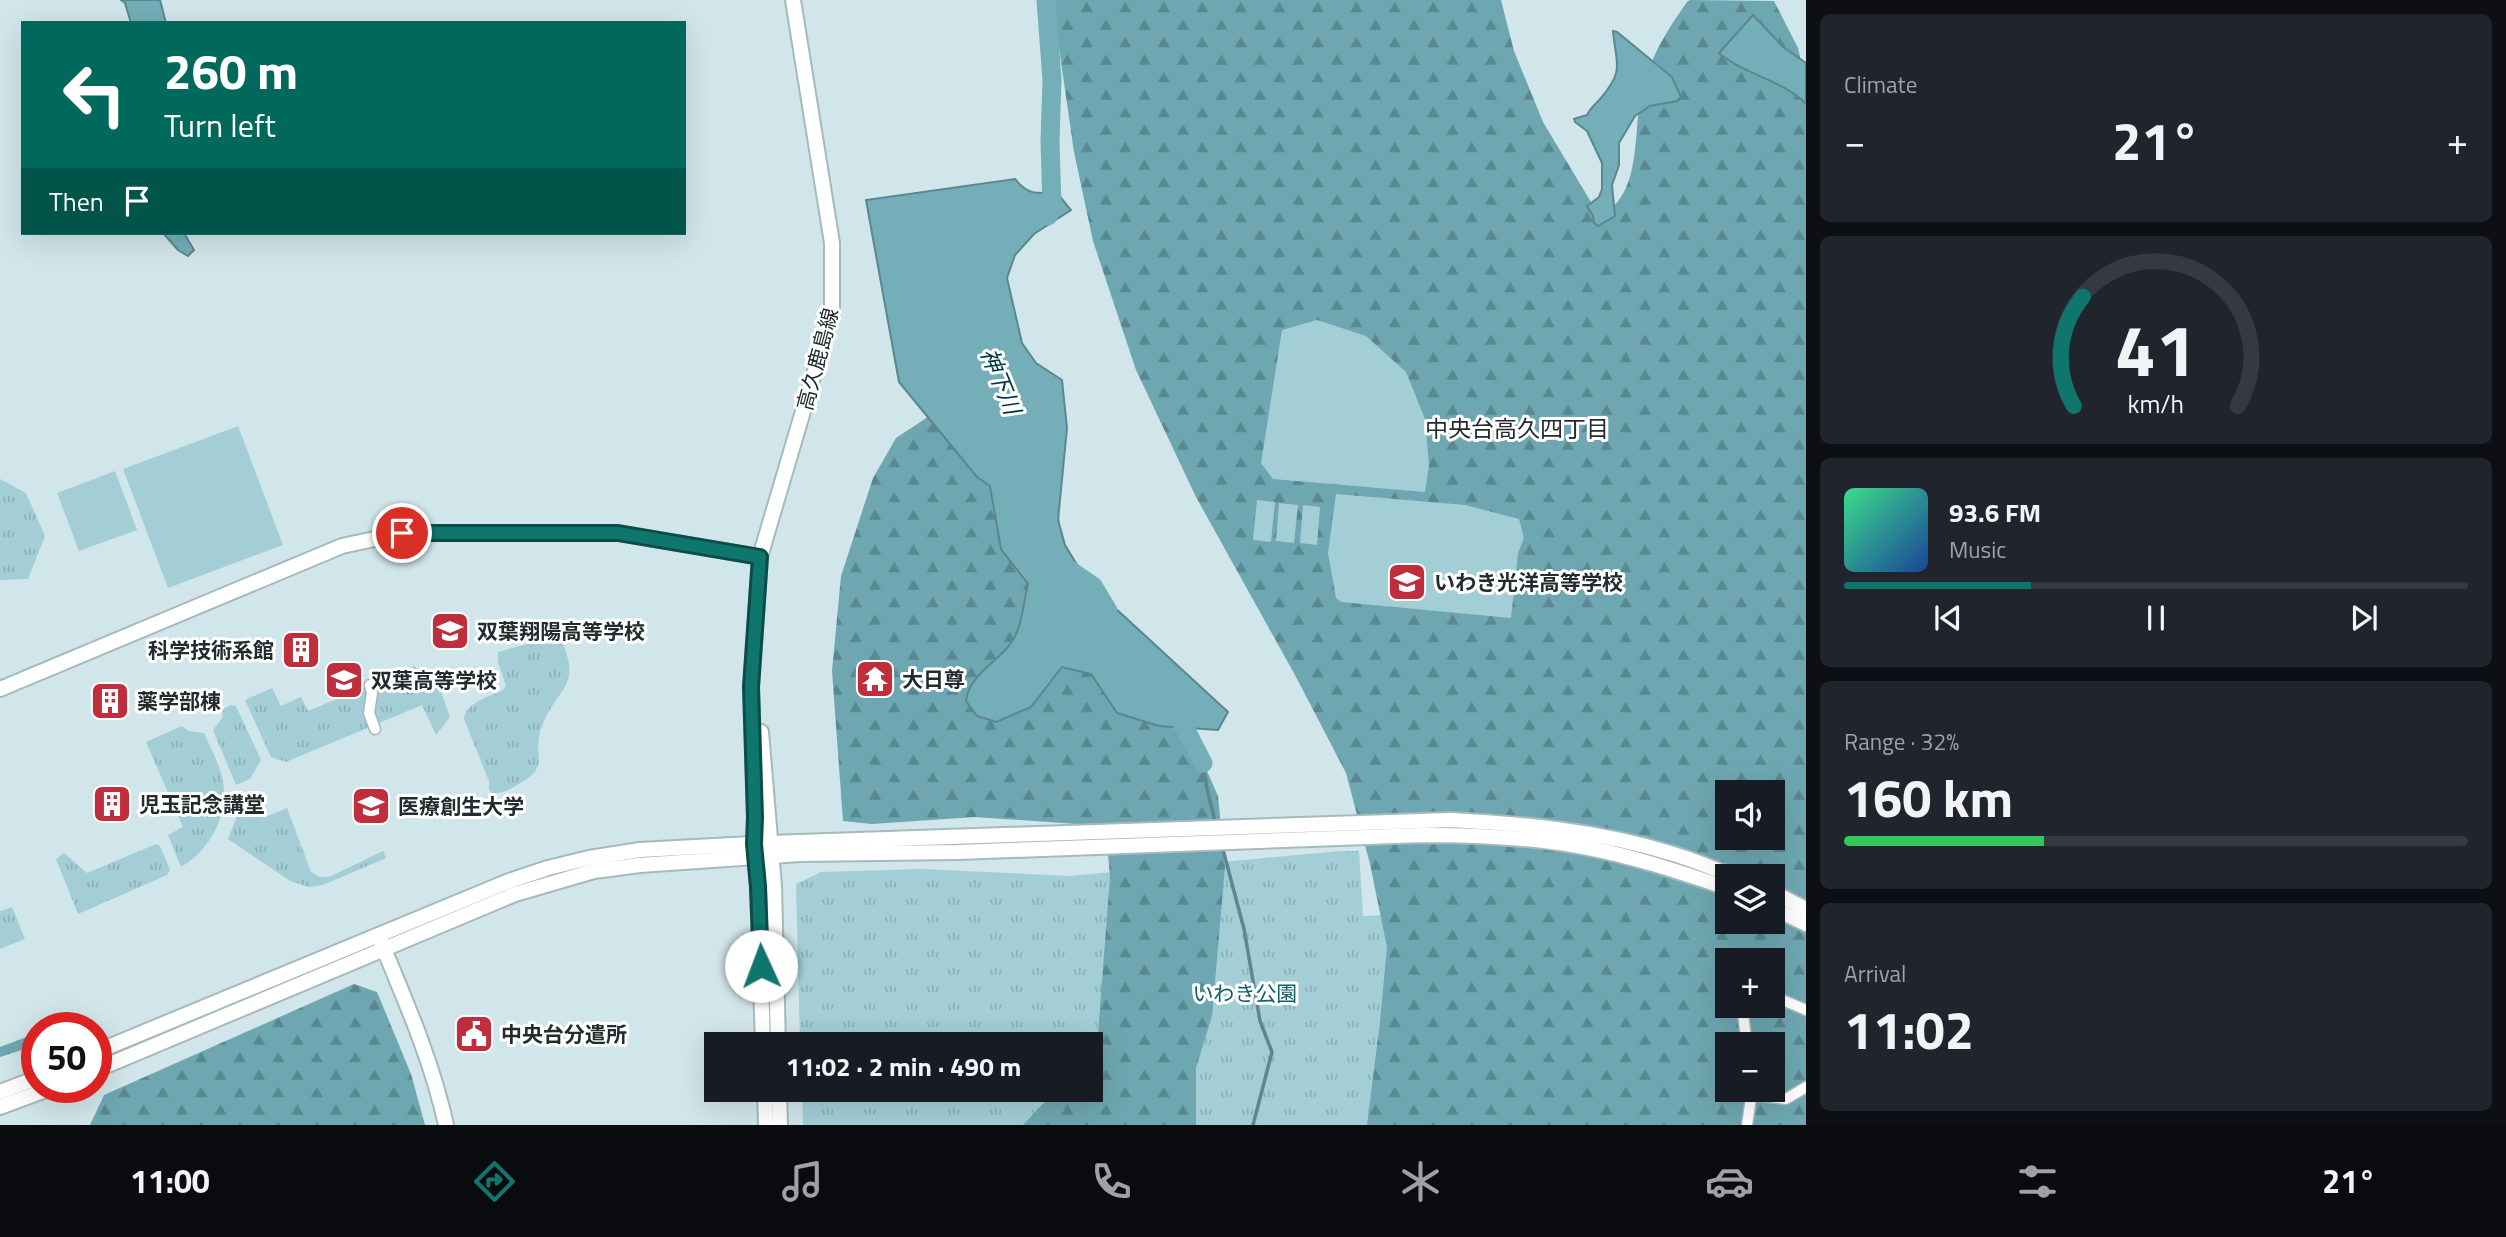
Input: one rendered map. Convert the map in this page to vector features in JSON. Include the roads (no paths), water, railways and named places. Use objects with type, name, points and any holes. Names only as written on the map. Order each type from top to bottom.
[{"type":"street","name":"高久鹿島線","points":[[763,1032],[758,887],[754,851],[751,687],[760,557],[832,313],[832,243],[793,0]]},
{"type":"street","points":[[0,689],[342,546],[402,533],[618,533],[760,557]]},
{"type":"street","name":"高久鹿島線","points":[[753,672],[758,685],[771,850],[778,1032]]},
{"type":"street","points":[[370,685],[372,692],[369,713],[374,729]]},
{"type":"street","points":[[112,1063],[382,942],[509,881],[548,868],[640,850],[754,851],[1451,820],[1580,832],[1670,852],[1715,869]]},
{"type":"street","points":[[771,850],[800,855],[958,852],[1468,835],[1584,847],[1666,867],[1715,884]]},
{"type":"street","points":[[1666,867],[1670,852]]},
{"type":"street","points":[[1785,898],[1806,909]]},
{"type":"street","points":[[1785,914],[1806,924]]},
{"type":"street","points":[[112,1046],[382,942]]},
{"type":"street","points":[[382,942],[408,1003],[440,1098],[446,1125]]},
{"type":"street","points":[[1785,1001],[1806,1010]]},
{"type":"street","points":[[0,1092],[21,1084]]},
{"type":"street","points":[[1785,1099],[1806,1087]]},
{"type":"street","points":[[0,1107],[21,1099]]},
{"type":"street","points":[[765,1102],[766,1125]]},
{"type":"street","points":[[779,1102],[780,1125]]},
{"type":"street","points":[[1747,1125],[1751,1102]]},
{"type":"water","points":[[121,0],[160,0],[165,21],[130,21],[125,3]]},
{"type":"water","points":[[1753,15],[1783,47],[1806,63],[1806,104],[1786,89],[1740,67],[1719,53]]},
{"type":"water","points":[[1613,31],[1672,77],[1681,97],[1677,101],[1650,106],[1635,116],[1619,143],[1619,165],[1612,185],[1615,216],[1598,226],[1587,206],[1599,197],[1602,189],[1602,163],[1587,131],[1574,119],[1587,115],[1613,80],[1617,66]]},
{"type":"water","points":[[1015,179],[1029,191],[1057,193],[1071,210],[1034,234],[1015,255],[1007,278],[1022,343],[1036,363],[1062,380],[1067,428],[1058,520],[1065,545],[1088,583],[1228,712],[1218,730],[1159,726],[1117,713],[1091,674],[1062,667],[1031,707],[996,722],[977,716],[966,701],[981,673],[1012,642],[1021,621],[1028,584],[1001,549],[990,486],[977,477],[899,382],[866,200]]},
{"type":"water","points":[[165,235],[185,235],[194,250],[188,256],[178,250]]},
{"type":"waterway","name":"神下川","points":[[1046,0],[1052,80],[1052,208],[1048,216]]},
{"type":"waterway","name":"神下川","points":[[1067,568],[1093,586],[1108,611]]},
{"type":"waterway","name":"神下川","points":[[1173,705],[1203,763]]},
{"type":"waterway","points":[[1203,763],[1216,825]]},
{"type":"waterway","points":[[1222,846],[1244,929],[1260,1021],[1272,1052],[1253,1125]]},
{"type":"place","name":"いわき光洋高等学校","points":[[1407,582]]},
{"type":"place","name":"双葉翔陽高等学校","points":[[450,631]]},
{"type":"place","name":"科学技術系館","points":[[301,650]]},
{"type":"place","name":"大日尊","points":[[875,679]]},
{"type":"place","name":"双葉高等学校","points":[[344,680]]},
{"type":"place","name":"薬学部棟","points":[[110,701]]},
{"type":"place","name":"児玉記念講堂","points":[[112,804]]},
{"type":"place","name":"医療創生大学","points":[[371,806]]},
{"type":"place","name":"中央台分遣所","points":[[474,1034]]},
{"type":"district","name":"中央台高久四丁目","points":[[1517,428]]},
{"type":"park label","name":"いわき公園","points":[[1245,993]]}]
